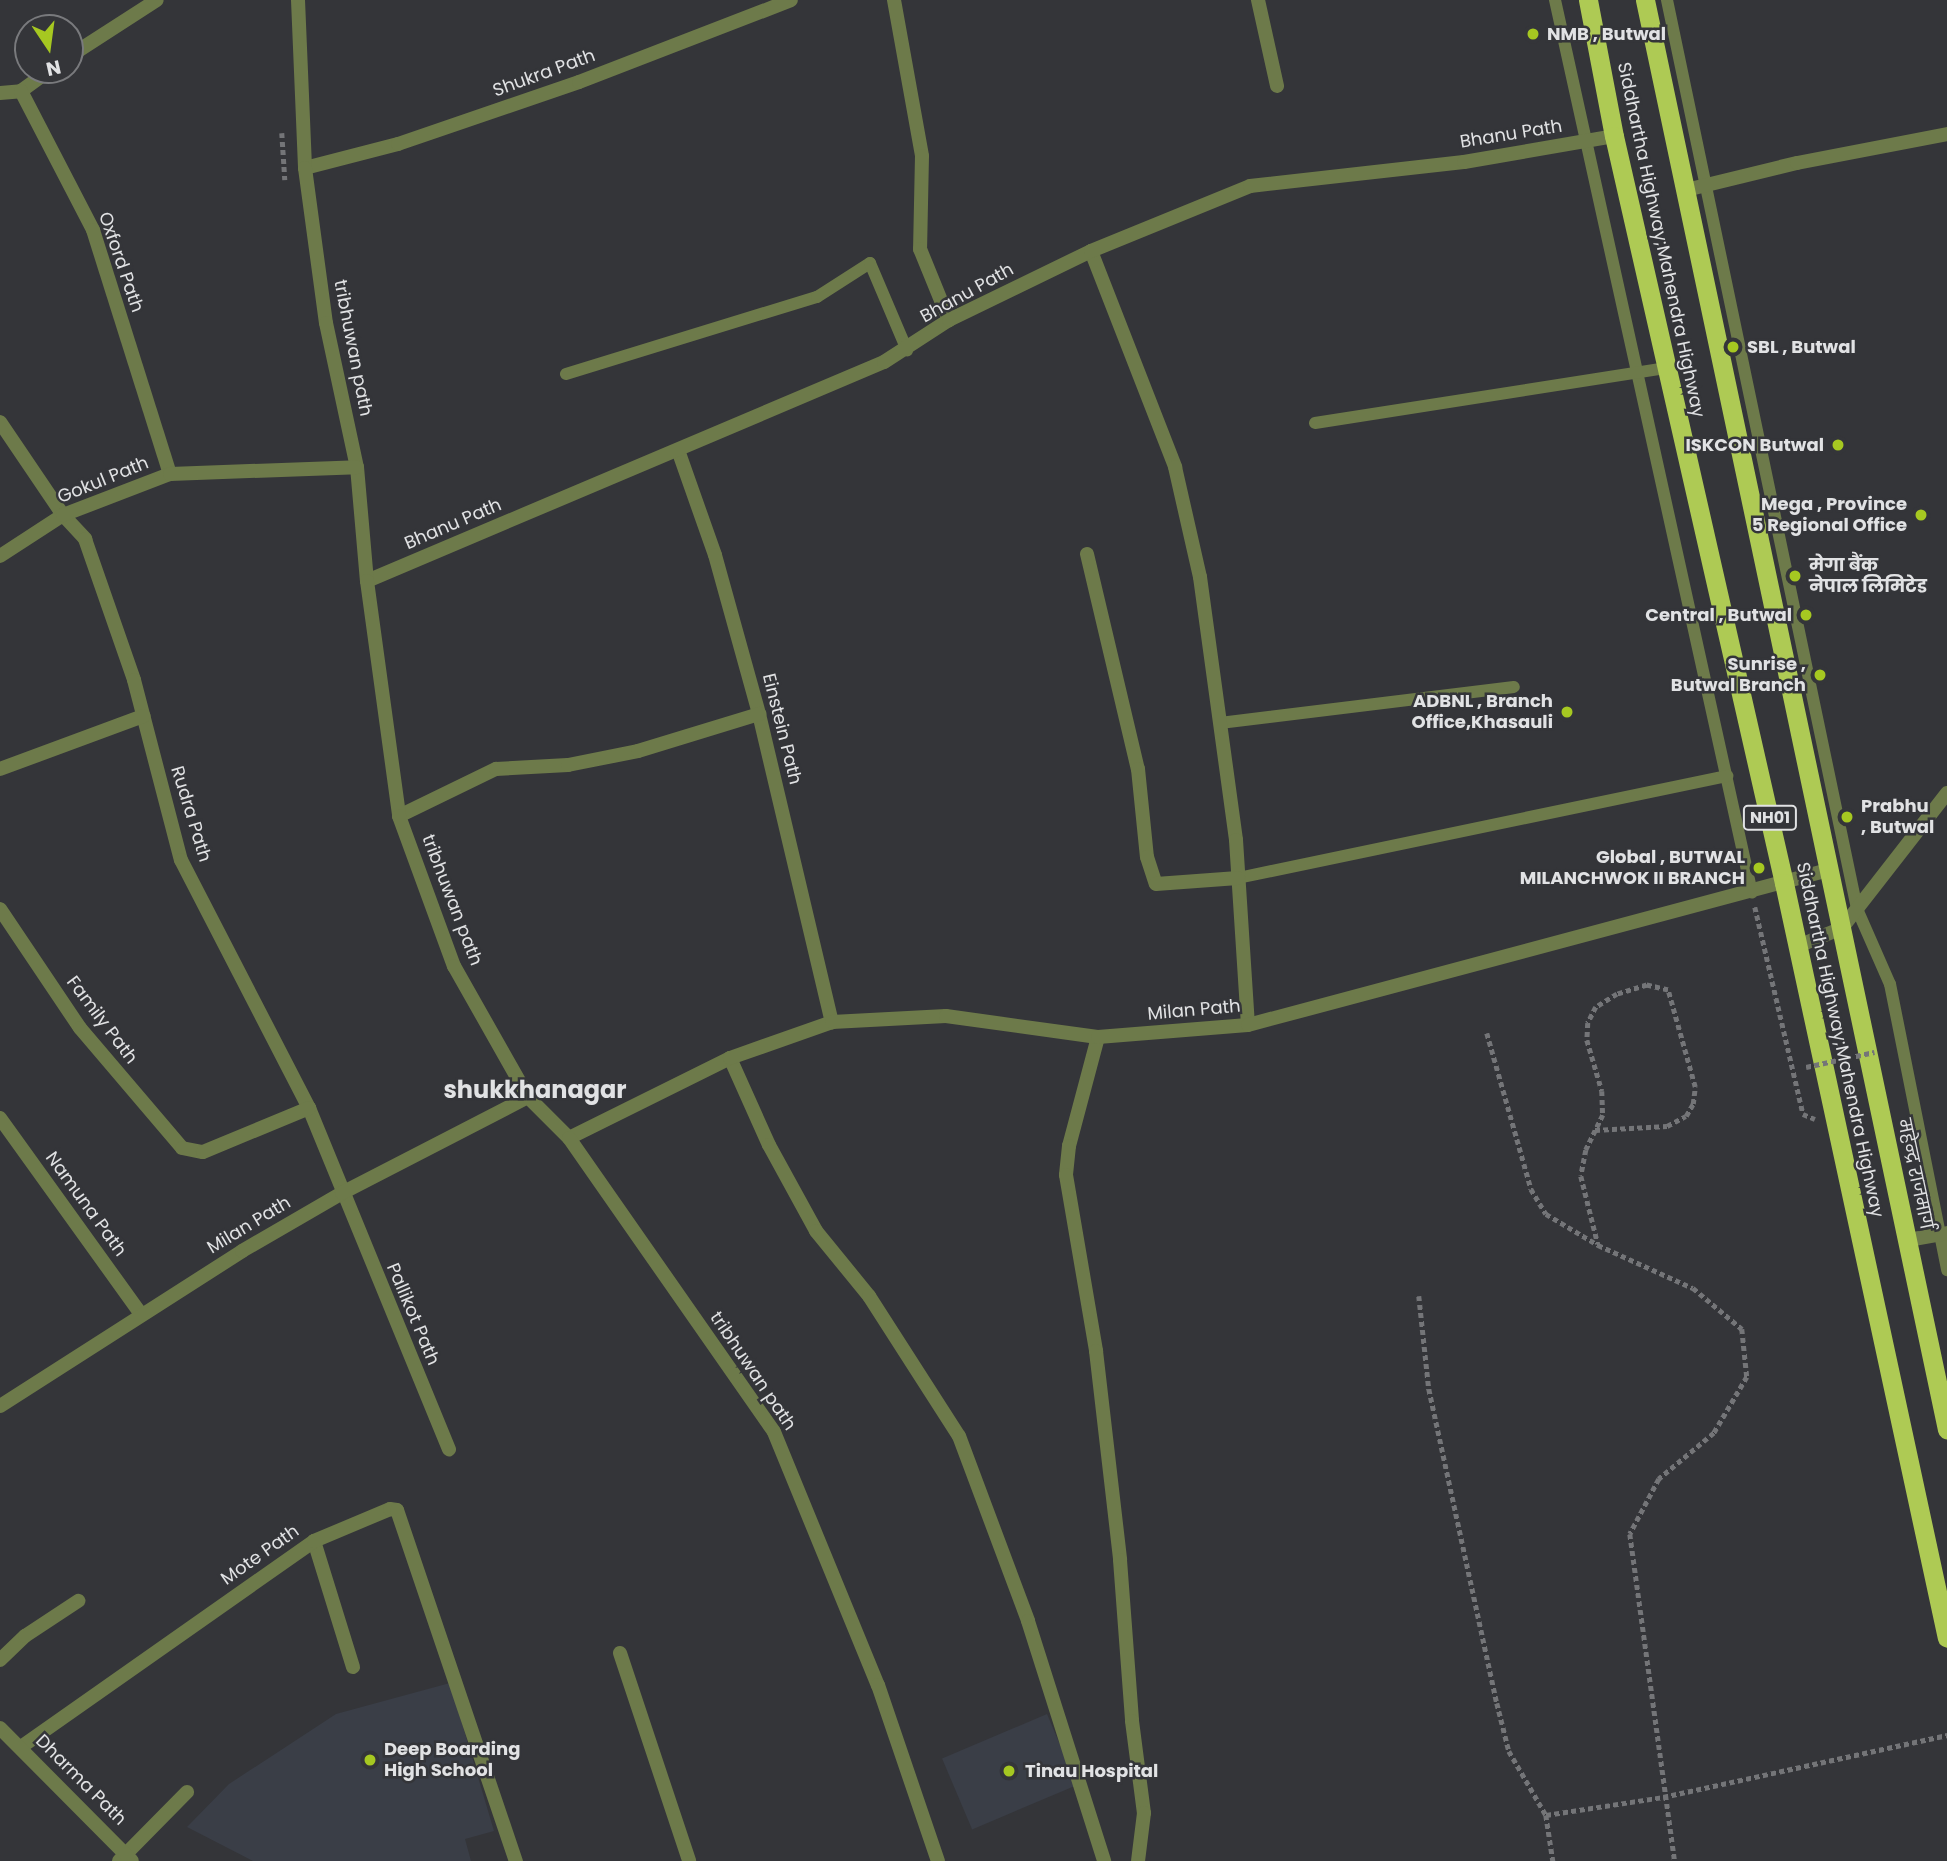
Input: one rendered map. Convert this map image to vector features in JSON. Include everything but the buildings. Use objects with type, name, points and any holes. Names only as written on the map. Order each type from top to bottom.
[{"type":"highway","name":"Siddhartha Highway;Mahendra Highway","points":[[1588,0],[1614,136],[1798,946],[1947,1638]]},
{"type":"highway","name":"Siddhartha Highway;Mahendra Highway","points":[[1645,0],[1842,928]]},
{"type":"highway","name":"महेन्द्र राजमार्ग","points":[[1842,928],[1946,1421]]},
{"type":"street","points":[[84,47],[157,0]]},
{"type":"street","name":"tribhuwan path","points":[[298,0],[305,168],[326,323],[357,467],[367,581],[399,816],[454,966],[528,1097],[569,1138],[774,1432],[878,1685],[938,1861]]},
{"type":"street","name":"Shukra Path","points":[[305,168],[398,144],[566,87],[791,0]]},
{"type":"street","points":[[894,0],[922,156],[920,249],[949,320]]},
{"type":"street","points":[[1258,0],[1277,86]]},
{"type":"street","points":[[0,93],[20,91],[30,84]]},
{"type":"street","name":"Oxford Path","points":[[20,91],[93,230],[170,474]]},
{"type":"street","points":[[1686,190],[1947,134]]},
{"type":"street","name":"Bhanu Path","points":[[367,581],[907,350],[949,320],[1091,251],[1250,186],[1464,162],[1614,136]]},
{"type":"street","points":[[1091,251],[1175,467],[1200,577],[1238,878],[1248,1025]]},
{"type":"street","name":"Rudra Path","points":[[0,422],[63,515],[85,539],[143,716],[181,860],[309,1108],[342,1193]]},
{"type":"street","name":"Einstein Path","points":[[678,450],[716,555],[759,714],[832,1022]]},
{"type":"street","name":"Gokul Path","points":[[0,556],[63,515],[170,474],[357,467]]},
{"type":"street","points":[[1087,554],[1139,769],[1147,857],[1156,884],[1238,878]]},
{"type":"street","points":[[399,816],[496,769],[568,765],[638,751],[759,714]]},
{"type":"street","points":[[0,769],[143,716]]},
{"type":"street","points":[[1798,946],[1842,928],[1944,800]]},
{"type":"street","name":"Milan Path","points":[[569,1138],[730,1058],[832,1022],[946,1016],[1098,1037],[1248,1025],[1752,893],[1828,870]]},
{"type":"street","name":"Family Path","points":[[0,909],[80,1028],[182,1148],[203,1152],[309,1108]]},
{"type":"street","points":[[1098,1037],[1069,1146],[1066,1175],[1096,1350],[1120,1560],[1132,1721],[1144,1813],[1138,1861]]},
{"type":"street","points":[[730,1058],[775,1156],[816,1231],[869,1296],[959,1436],[1028,1621],[1104,1861]]},
{"type":"street","name":"Milan Path","points":[[0,1406],[140,1313],[342,1193],[528,1097]]},
{"type":"street","name":"Namuna Path","points":[[0,1118],[140,1313]]},
{"type":"street","name":"Pallikot Path","points":[[342,1193],[449,1450]]},
{"type":"street","points":[[1908,1240],[1944,1233]]},
{"type":"street","name":"Mote Path","points":[[21,1747],[314,1541],[390,1509],[397,1510],[453,1665],[516,1861]]},
{"type":"street","points":[[314,1541],[353,1667]]},
{"type":"street","points":[[0,1660],[25,1636],[78,1601]]},
{"type":"street","points":[[620,1653],[689,1861]]},
{"type":"street","name":"Dharma Path","points":[[0,1728],[127,1859]]},
{"type":"street","points":[[127,1859],[187,1792]]},
{"type":"lane","points":[[1555,0],[1752,893]]},
{"type":"lane","points":[[1667,0],[1857,909],[1890,984],[1944,1233],[1947,1270]]},
{"type":"lane","points":[[566,374],[689,333],[817,297],[870,263],[907,350]]},
{"type":"lane","points":[[1315,423],[1667,368]]},
{"type":"lane","points":[[1220,723],[1514,687]]},
{"type":"lane","points":[[1238,878],[1727,776]]},
{"type":"path","points":[[1752,893],[1803,1114]]},
{"type":"path","points":[[1595,1130],[1667,1126],[1686,1116],[1693,1104],[1695,1087],[1668,990],[1647,985],[1617,993],[1596,1007],[1587,1040],[1602,1091],[1603,1115],[1595,1130],[1581,1176],[1598,1245]]},
{"type":"path","points":[[1487,1033],[1531,1189],[1546,1214],[1598,1245],[1693,1288],[1742,1329],[1747,1377],[1714,1433],[1659,1479],[1630,1534],[1663,1797],[1675,1861]]},
{"type":"path","points":[[1805,1067],[1874,1052]]},
{"type":"path","points":[[1419,1296],[1429,1389],[1500,1715],[1509,1751],[1546,1815],[1553,1861]]},
{"type":"path","points":[[1546,1815],[1663,1797],[1947,1735]]},
{"type":"shaded area","name":"Deep Boarding High School","points":[[450,1683],[494,1831],[465,1839],[471,1861],[253,1861],[187,1827],[229,1784],[336,1714]]},
{"type":"shaded area","name":"Tinau Hospital","points":[[1047,1714],[1077,1785],[972,1829],[942,1759]]},
{"type":"place","name":"NMB , Butwal","points":[[1533,34]]},
{"type":"place","name":"SBL , Butwal","points":[[1733,347]]},
{"type":"place","name":"ISKCON Butwal","points":[[1838,445]]},
{"type":"place","name":"Mega , Province 5 Regional Office","points":[[1921,515]]},
{"type":"place","name":"मेगा बैंक नेपाल लिमिटेड","points":[[1795,576]]},
{"type":"place","name":"Central , Butwal","points":[[1806,615]]},
{"type":"place","name":"Sunrise , Butwal Branch","points":[[1820,675]]},
{"type":"place","name":"ADBNL , Branch Office,Khasauli","points":[[1567,712]]},
{"type":"place","name":"Prabhu , Butwal","points":[[1847,817]]},
{"type":"place","name":"Global , BUTWAL MILANCHWOK II BRANCH","points":[[1759,868]]},
{"type":"place","name":"Deep Boarding High School","points":[[370,1760]]},
{"type":"place","name":"Tinau Hospital","points":[[1009,1771]]},
{"type":"district","name":"shukkhanagar","points":[[535,1090]]}]
